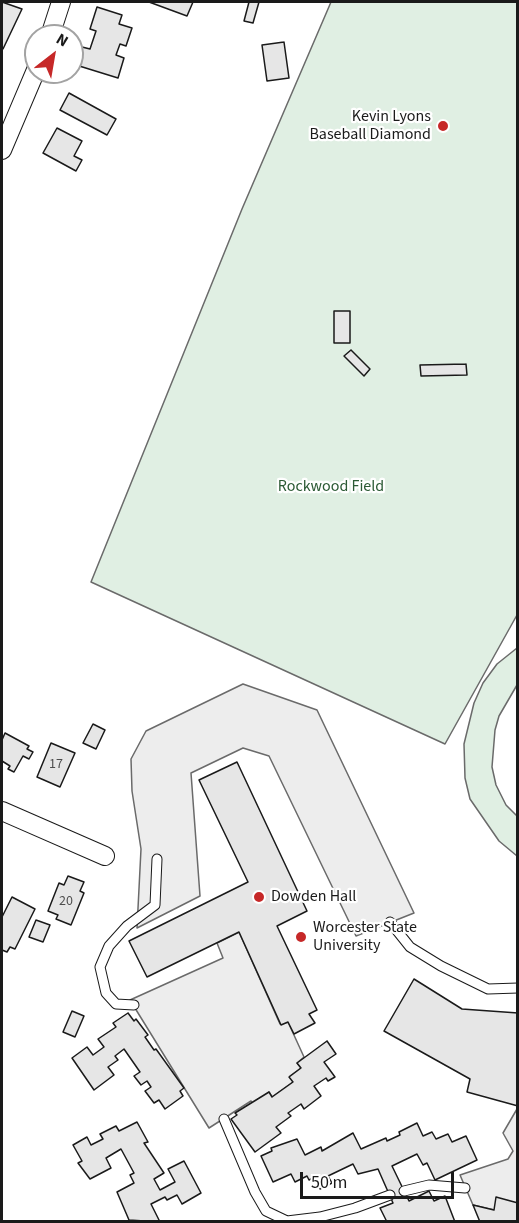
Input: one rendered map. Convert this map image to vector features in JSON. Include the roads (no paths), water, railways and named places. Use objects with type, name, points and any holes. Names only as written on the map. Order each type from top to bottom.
[{"type":"street","points":[[54,24],[61,2]]},
{"type":"street","points":[[2,150],[30,84]]},
{"type":"street","points":[[2,811],[105,856]]},
{"type":"lane","points":[[134,1005],[116,1004],[106,993],[100,967],[110,946],[121,933],[155,905],[157,860]]},
{"type":"lane","points":[[390,922],[410,947],[441,966],[488,989],[518,988]]},
{"type":"lane","points":[[224,1119],[255,1192],[266,1210],[287,1221],[338,1213],[390,1195]]},
{"type":"lane","points":[[404,1191],[429,1185],[465,1188]]},
{"type":"place","name":"Kevin Lyons Baseball Diamond","points":[[443,126]]},
{"type":"place","name":"Dowden Hall","points":[[259,897]]},
{"type":"place","name":"Worcester State University","points":[[301,937]]},
{"type":"park label","name":"Rockwood Field","points":[[331,487]]}]
